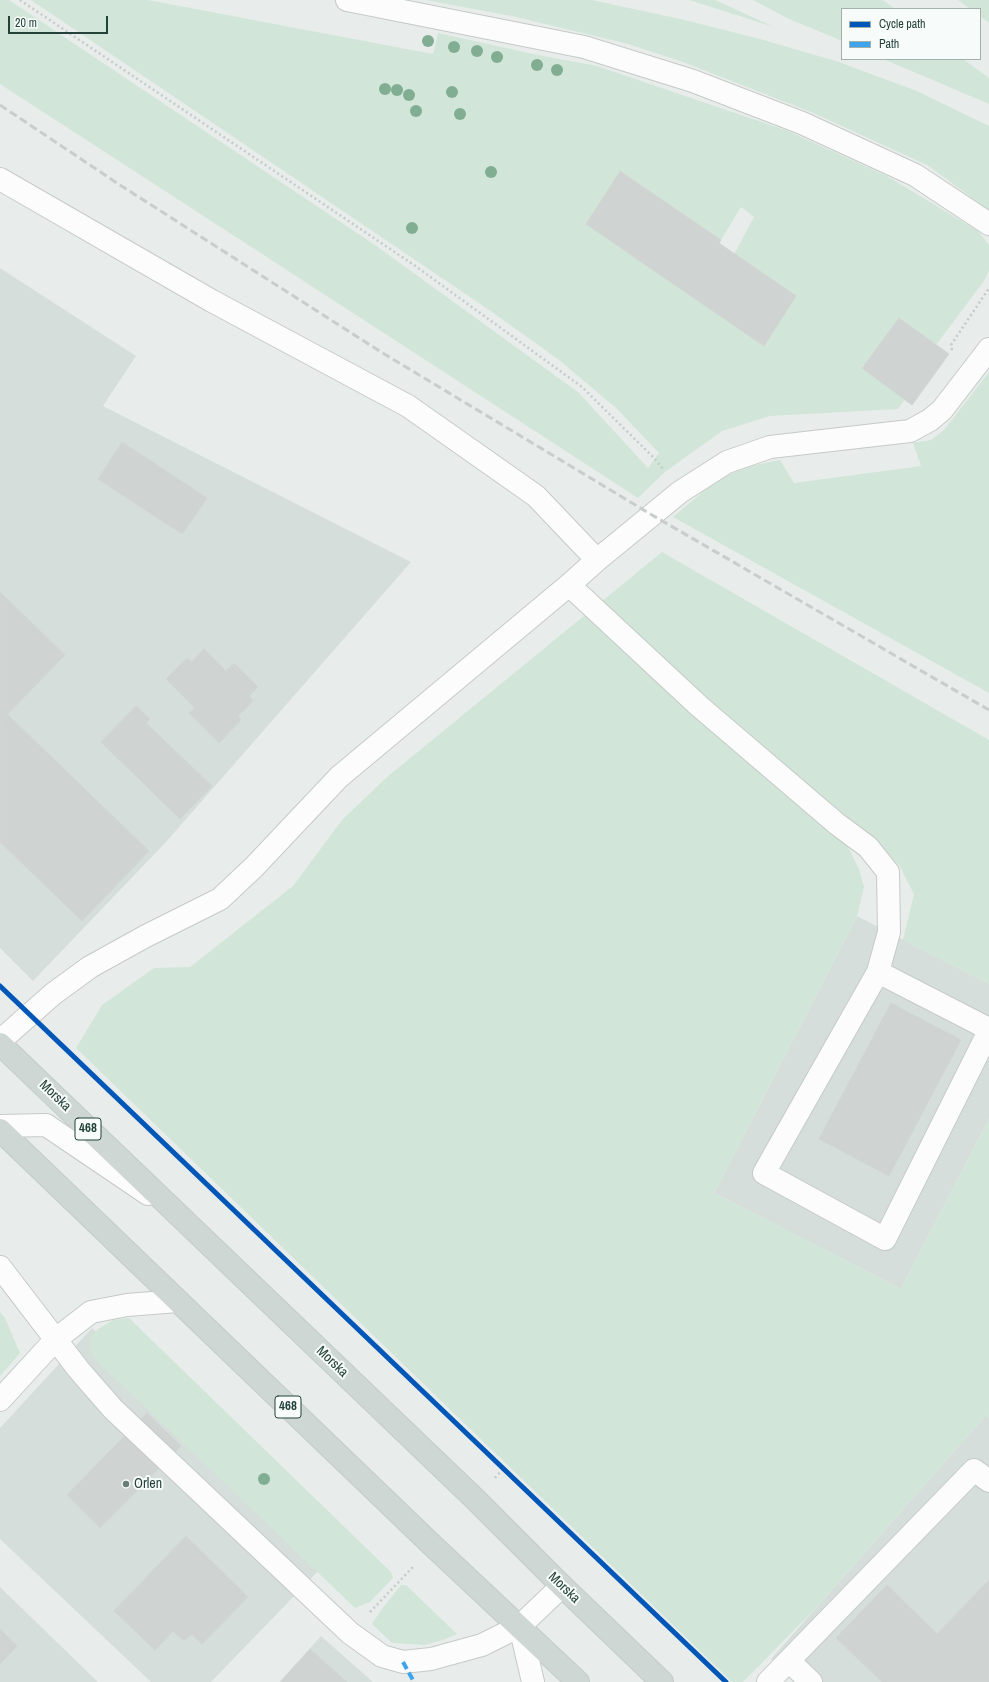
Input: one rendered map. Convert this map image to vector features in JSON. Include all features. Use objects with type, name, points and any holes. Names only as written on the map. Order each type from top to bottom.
[{"type":"main road","name":"Morska","points":[[0,1043],[475,1499],[562,1586],[662,1682]]},
{"type":"main road","name":"468","points":[[0,1130],[427,1540],[578,1682]]},
{"type":"lane","points":[[347,0],[584,46],[692,81],[802,123],[915,175],[989,224]]},
{"type":"lane","points":[[0,179],[212,301],[408,406],[536,496],[597,560]]},
{"type":"lane","points":[[0,1043],[53,994],[90,967],[146,936],[220,899],[254,868],[339,777],[680,492],[726,462],[770,447],[910,431],[930,420],[942,410],[989,349]]},
{"type":"lane","points":[[569,585],[699,706],[838,824],[868,847],[888,872],[888,932],[878,972],[764,1173],[885,1239],[989,1030],[878,972]]},
{"type":"lane","points":[[0,1126],[46,1125],[177,1214]]},
{"type":"lane","points":[[0,1267],[79,1370],[113,1410],[350,1633],[382,1656],[403,1662],[431,1659],[482,1645],[520,1626],[562,1586]]},
{"type":"lane","points":[[0,1400],[56,1339],[91,1312],[127,1305],[178,1301]]},
{"type":"lane","points":[[768,1682],[974,1470],[989,1481]]},
{"type":"lane","points":[[520,1626],[533,1682]]},
{"type":"lane","points":[[789,1661],[811,1682]]},
{"type":"path","points":[[20,0],[440,284],[582,387],[655,459]]},
{"type":"path","points":[[350,1633],[406,1574]]},
{"type":"shaded area","points":[[0,268],[136,356],[103,406],[411,562],[166,842],[33,981],[0,948]]},
{"type":"shaded area","points":[[857,916],[989,984],[989,1119],[901,1289],[714,1193]]},
{"type":"shaded area","name":"Orlen","points":[[92,1328],[329,1560],[211,1682],[151,1682],[0,1539],[0,1428]]},
{"type":"shaded area","points":[[986,1415],[989,1418],[989,1682],[795,1682],[771,1659]]},
{"type":"shaded area","points":[[0,1587],[98,1682],[0,1682]]},
{"type":"shaded area","points":[[321,1636],[373,1682],[280,1682]]},
{"type":"green space","points":[[0,0],[9,0],[375,245],[578,392],[648,468],[659,453],[616,408],[559,360],[492,312],[31,0],[148,0],[433,54],[438,33],[538,55],[597,66],[788,131],[887,176],[978,231],[989,245],[989,271],[984,281],[936,345],[899,318],[862,367],[905,399],[898,409],[770,416],[722,431],[665,472],[638,498],[0,84]],"holes":[[[620,171],[721,240],[741,207],[754,217],[734,254],[586,224]]]},
{"type":"green space","points":[[426,0],[592,0],[685,20],[760,39],[836,61],[917,91],[989,126],[989,210],[927,165],[811,112],[683,62],[628,44],[516,17]]},
{"type":"green space","points":[[689,0],[715,0],[774,27]]},
{"type":"green space","points":[[753,0],[883,0],[894,8],[841,8],[841,41],[789,19]]},
{"type":"green space","points":[[958,0],[989,0],[989,23],[981,17],[981,8],[969,8]]},
{"type":"green space","points":[[885,60],[964,60],[989,78],[989,104]]},
{"type":"green space","points":[[989,372],[989,693],[673,517],[717,480],[749,466],[780,460],[794,483],[921,466],[913,443],[931,440],[944,430]]},
{"type":"green space","points":[[662,552],[989,740],[989,984],[903,940],[914,894],[899,865],[872,837],[807,787],[797,800],[848,847],[859,869],[864,887],[857,916],[714,1193],[901,1289],[989,1119],[989,1418],[986,1415],[814,1610],[743,1682],[732,1682],[76,1048],[102,1005],[154,968],[190,967],[293,886],[342,820],[387,777]]},
{"type":"green space","points":[[0,1312],[5,1318],[20,1353],[0,1376]]},
{"type":"green space","points":[[129,1318],[391,1572],[393,1578],[370,1602],[355,1608],[94,1358],[90,1349],[90,1342],[91,1337],[98,1329],[113,1320]]},
{"type":"green space","points":[[401,1585],[406,1585],[457,1634],[443,1640],[424,1645],[392,1643],[372,1624]]},
{"type":"building","points":[[620,171],[721,240],[719,243],[796,296],[764,346],[586,224]]},
{"type":"building","points":[[899,318],[949,354],[912,405],[862,368]]},
{"type":"building","points":[[122,442],[207,498],[182,534],[98,479]]},
{"type":"building","points":[[0,592],[65,655],[0,722]]},
{"type":"building","points":[[204,649],[226,671],[234,663],[258,687],[249,696],[253,701],[238,716],[241,720],[219,743],[189,713],[195,708],[166,679],[187,658],[192,662]]},
{"type":"building","points":[[136,706],[150,719],[146,723],[212,786],[180,819],[101,742]]},
{"type":"building","points":[[8,715],[149,851],[82,921],[0,842],[0,722]]},
{"type":"building","points":[[891,1003],[961,1040],[889,1176],[819,1139]]},
{"type":"building","points":[[147,1413],[181,1446],[100,1528],[67,1495]]},
{"type":"building","points":[[186,1536],[248,1597],[202,1644],[192,1634],[184,1641],[173,1631],[155,1650],[114,1611]]},
{"type":"building","points":[[989,1580],[989,1682],[882,1682],[836,1638],[887,1585],[937,1634]]},
{"type":"building","points":[[0,1629],[17,1646],[0,1664]]},
{"type":"building","points":[[310,1649],[347,1682],[280,1682]]},
{"type":"railway","points":[[0,105],[120,185],[381,352],[652,515],[989,710]]},
{"type":"marked path","points":[[403,1662],[414,1682]]},
{"type":"cycle path","points":[[0,986],[726,1682]]},
{"type":"place","name":"Orlen","points":[[126,1484]]}]
